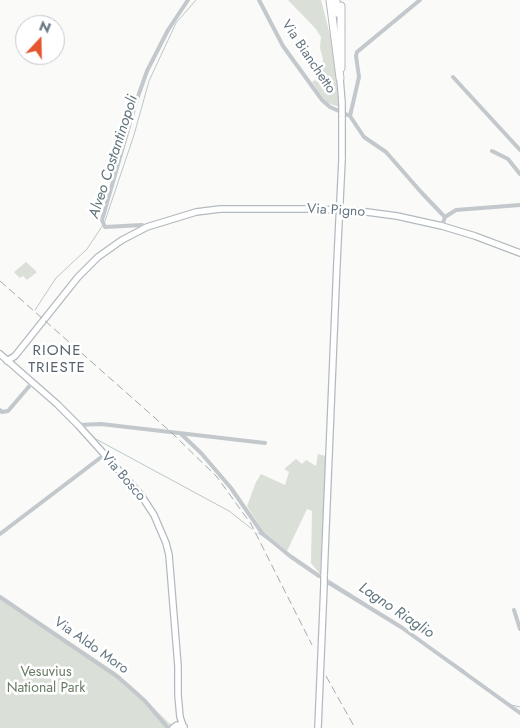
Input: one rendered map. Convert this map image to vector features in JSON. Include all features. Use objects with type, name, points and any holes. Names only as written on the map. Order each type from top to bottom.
[{"type":"highway","points":[[330,0],[340,78]]},
{"type":"highway","points":[[336,0],[340,78]]},
{"type":"highway","points":[[340,78],[342,49],[341,0]]},
{"type":"main road","points":[[318,728],[326,584],[322,576],[330,447],[342,160],[340,78]]},
{"type":"main road","name":"Via Pigno","points":[[8,361],[15,356],[78,277],[98,257],[122,240],[148,227],[196,212],[220,209],[316,209],[368,212],[442,226],[520,253]]},
{"type":"main road","name":"Via Bosco","points":[[0,354],[78,425],[145,501],[154,515],[169,555],[180,717],[173,726]]},
{"type":"street","points":[[105,227],[102,220],[141,86],[160,43],[188,0]]},
{"type":"street","name":"Via Bianchetto","points":[[259,0],[283,46],[322,100],[330,107],[350,116]]},
{"type":"street","points":[[420,0],[357,49],[359,77],[350,116],[364,137],[386,152],[444,217]]},
{"type":"street","points":[[453,77],[520,150]]},
{"type":"street","points":[[492,151],[508,159],[520,174]]},
{"type":"street","points":[[442,226],[444,217],[456,210],[520,205]]},
{"type":"street","name":"Via Pigno","points":[[99,227],[142,225],[148,227]]},
{"type":"street","points":[[0,410],[2,412],[8,411],[32,383]]},
{"type":"street","points":[[78,425],[101,424],[265,443]]},
{"type":"street","points":[[180,433],[226,480],[262,533],[290,556],[322,576]]},
{"type":"street","points":[[0,534],[104,455]]},
{"type":"street","points":[[326,584],[401,627],[520,713]]},
{"type":"street","name":"Via Aldo Moro","points":[[0,597],[118,677],[173,726]]},
{"type":"street","points":[[514,610],[520,629]]},
{"type":"green space","points":[[288,0],[321,0],[332,43],[339,107],[328,103],[312,82],[315,80],[318,82],[324,74],[320,48],[321,37],[316,29]]},
{"type":"green space","points":[[26,262],[37,272],[27,280],[23,276],[20,278],[14,272]]},
{"type":"green space","points":[[318,454],[326,456],[320,574],[311,563],[312,511],[307,509],[287,551],[263,531],[247,506],[261,474],[285,485],[289,472],[284,469],[296,459],[302,464],[306,460],[316,466]]},
{"type":"green space","name":"Vesuvius National Park","points":[[0,595],[115,672],[169,723],[182,728],[0,728]]},
{"type":"waterway","name":"Alveo Costantinopoli","points":[[105,221],[134,135],[149,81],[176,23],[196,0]]},
{"type":"waterway","name":"Alveo Costantinopoli","points":[[35,310],[56,278],[87,249],[103,225]]},
{"type":"waterway","name":"Lagno Riaglio","points":[[94,438],[229,511],[252,529]]},
{"type":"waterway","name":"Lagno Riaglio","points":[[258,533],[266,538]]},
{"type":"waterway","name":"Lagno Riaglio","points":[[327,579],[400,625]]},
{"type":"waterway","name":"Lagno Riaglio","points":[[446,658],[465,671]]},
{"type":"waterway","name":"Lagno Riaglio","points":[[511,705],[520,707]]},
{"type":"railway","points":[[0,281],[172,433],[217,477],[251,524],[312,645]]},
{"type":"railway","points":[[326,676],[355,728]]},
{"type":"district","name":"RIONE TRIESTE","points":[[57,360]]}]
